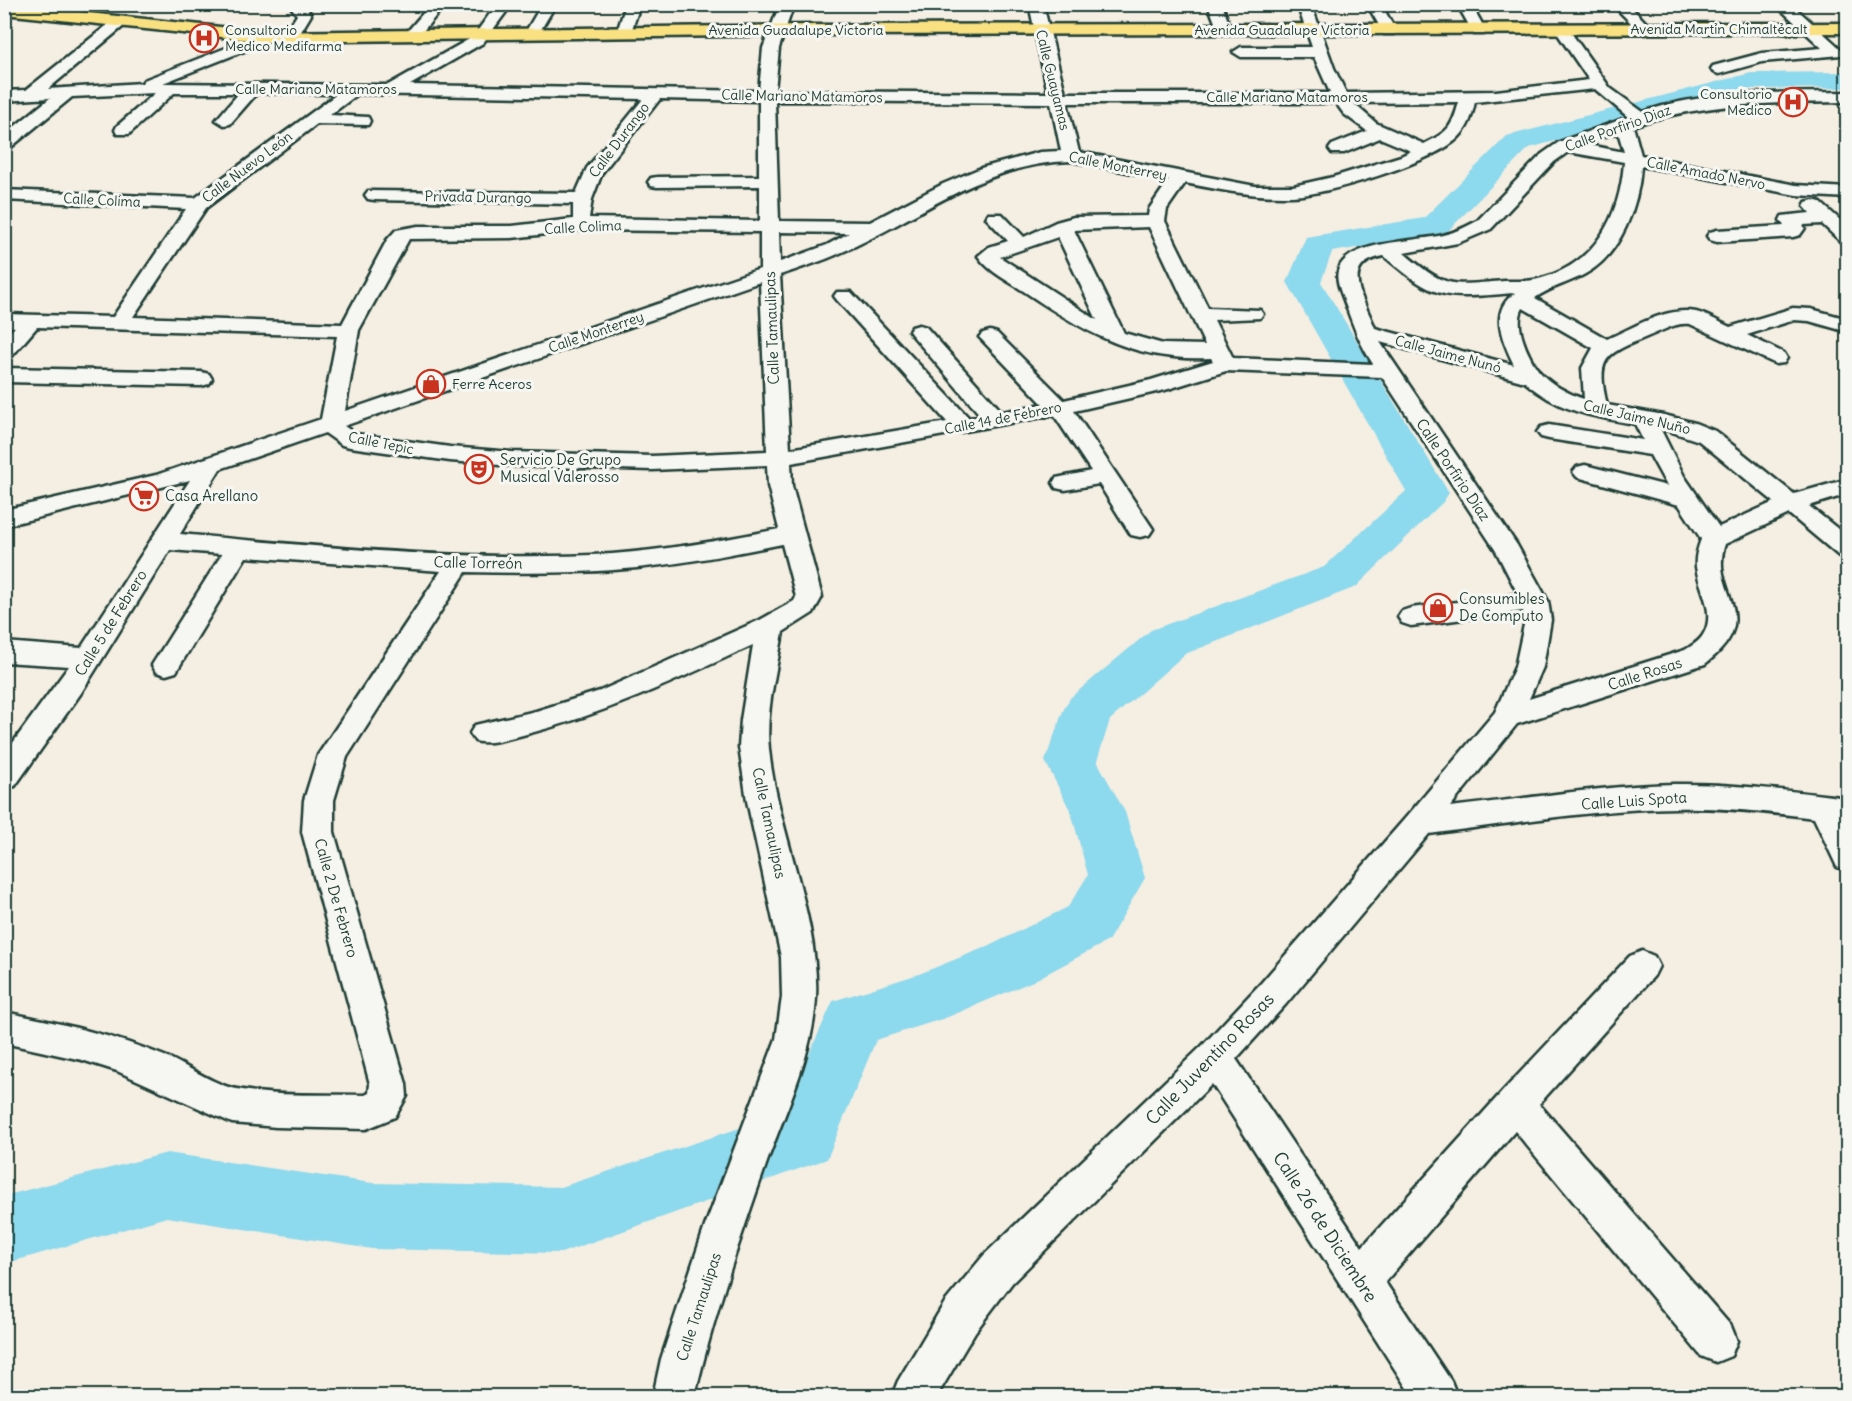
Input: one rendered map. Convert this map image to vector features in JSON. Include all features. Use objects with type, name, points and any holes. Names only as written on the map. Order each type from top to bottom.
[{"type":"main road","name":"Avenida Guadalupe Victoria","points":[[4,9],[46,9],[114,21],[267,37],[776,30],[1590,30]]},
{"type":"main road","name":"Avenida Martín Chimaltécalt","points":[[1590,30],[1848,28]]},
{"type":"street","points":[[31,94],[114,21],[126,4]]},
{"type":"street","points":[[291,37],[303,15],[302,10],[296,4]]},
{"type":"street","points":[[412,35],[439,4]]},
{"type":"street","points":[[390,90],[484,34],[505,4]]},
{"type":"street","points":[[532,33],[549,4]]},
{"type":"street","name":"Calle Tamaulipas","points":[[674,1396],[682,1359],[725,1226],[794,1040],[799,997],[798,957],[762,801],[754,747],[755,720],[770,627],[804,607],[809,597],[780,486],[768,226],[767,95],[771,48],[787,4]]},
{"type":"street","name":"Calle Guayamas","points":[[1036,4],[1071,156]]},
{"type":"street","points":[[1215,4],[1224,30]]},
{"type":"street","points":[[1304,4],[1339,96],[1356,116],[1380,132],[1426,151]]},
{"type":"street","points":[[1374,4],[1389,31]]},
{"type":"street","points":[[1464,4],[1479,31]]},
{"type":"street","points":[[1619,4],[1646,30]]},
{"type":"street","points":[[1782,4],[1842,57]]},
{"type":"street","points":[[624,32],[633,5]]},
{"type":"street","points":[[1562,30],[1598,84],[1634,119],[1633,159],[1625,202],[1605,247],[1592,261],[1579,269],[1541,285],[1520,298],[1606,347]]},
{"type":"street","points":[[137,88],[267,37]]},
{"type":"street","points":[[1241,52],[1322,52]]},
{"type":"street","points":[[1719,69],[1747,59],[1776,55],[1842,57]]},
{"type":"street","name":"Calle Mariano Matamoros","points":[[4,96],[69,91],[169,88],[1059,98],[1216,91],[1468,98],[1598,84]]},
{"type":"street","points":[[123,130],[169,88]]},
{"type":"street","points":[[224,120],[252,89]]},
{"type":"street","name":"Calle Nuevo León","points":[[119,323],[199,204],[354,89]]},
{"type":"street","points":[[4,144],[69,91]]},
{"type":"street","name":"Calle Durango","points":[[581,224],[583,199],[593,171],[656,93]]},
{"type":"street","name":"Calle Porfirio Diaz","points":[[1388,250],[1440,242],[1471,234],[1484,225],[1548,158],[1565,146],[1634,119],[1676,108],[1724,100],[1848,96]]},
{"type":"street","name":"Calle Monterrey","points":[[4,518],[120,492],[211,465],[770,272],[834,249],[949,188],[987,172],[1040,157],[1071,156],[1255,191],[1293,191],[1337,182],[1407,160],[1426,151],[1457,131],[1468,98]]},
{"type":"street","points":[[313,119],[362,121]]},
{"type":"street","points":[[1338,149],[1380,132]]},
{"type":"street","name":"Calle Amado Nervo","points":[[1565,146],[1796,190],[1848,193]]},
{"type":"street","name":"Calle Monterrey","points":[[1156,221],[1158,209],[1179,178]]},
{"type":"street","points":[[657,182],[767,181]]},
{"type":"street","points":[[1796,190],[1848,238]]},
{"type":"street","name":"Calle Colima","points":[[4,195],[199,204]]},
{"type":"street","name":"Privada Durango","points":[[374,195],[583,199]]},
{"type":"street","points":[[995,218],[1021,244]]},
{"type":"street","points":[[1717,236],[1793,231],[1796,228],[1789,220],[1826,218]]},
{"type":"street","points":[[1222,357],[1156,221],[1089,222],[1063,226],[988,256],[1076,318],[1126,341],[1173,351],[1222,357],[1386,371]]},
{"type":"street","name":"Calle Colima","points":[[349,330],[397,240],[403,234],[512,232],[581,224],[874,228]]},
{"type":"street","points":[[1063,226],[1126,341],[1170,381]]},
{"type":"street","points":[[1388,250],[1424,280],[1443,290],[1541,285]]},
{"type":"street","name":"Calle Porfirio Díaz","points":[[1388,250],[1357,259],[1346,273],[1364,331],[1386,371],[1508,551],[1535,601],[1538,620],[1536,640],[1529,667],[1507,717]]},
{"type":"street","points":[[844,296],[964,426]]},
{"type":"street","name":"Calle Jaime Nuño","points":[[1520,298],[1511,310],[1510,330],[1533,377],[1574,403],[1679,425],[1707,436],[1848,550]]},
{"type":"street","points":[[1201,314],[1253,314]]},
{"type":"street","points":[[1729,334],[1793,314],[1811,315],[1848,326]]},
{"type":"street","points":[[1597,409],[1590,379],[1592,365],[1598,355],[1606,347],[1678,317],[1694,318],[1776,358]]},
{"type":"street","points":[[4,320],[349,330]]},
{"type":"street","points":[[4,351],[33,320]]},
{"type":"street","name":"Calle Tepic","points":[[349,330],[331,424],[336,432],[350,440],[450,454],[512,459],[702,463],[778,458]]},
{"type":"street","points":[[919,331],[997,420]]},
{"type":"street","name":"Calle Jaime Nunó","points":[[1364,331],[1533,377]]},
{"type":"street","points":[[990,337],[1059,407],[1078,430],[1140,529]]},
{"type":"street","name":"Calle 14 de Febrero","points":[[778,458],[1059,407],[1170,381],[1222,357]]},
{"type":"street","points":[[4,375],[201,379]]},
{"type":"street","points":[[1644,419],[1657,449],[1686,499],[1714,539],[1789,504],[1848,486]]},
{"type":"street","points":[[1549,432],[1657,449]]},
{"type":"street","name":"Calle 5 de Febrero","points":[[4,778],[89,658],[211,465]]},
{"type":"street","points":[[1585,472],[1686,499]]},
{"type":"street","points":[[1065,483],[1106,475]]},
{"type":"street","name":"Calle Torreón","points":[[163,541],[459,563],[612,562],[706,552],[791,534]]},
{"type":"street","name":"Calle Rosas","points":[[1507,717],[1669,667],[1695,657],[1713,643],[1722,628],[1724,613],[1707,562],[1708,549],[1714,539]]},
{"type":"street","points":[[166,665],[238,547]]},
{"type":"street","name":"Calle 2 De Febrero","points":[[4,1027],[82,1044],[120,1056],[154,1069],[232,1106],[276,1110],[366,1112],[382,1105],[389,1095],[388,1084],[318,832],[319,800],[333,755],[459,563]]},
{"type":"street","points":[[1411,617],[1535,601]]},
{"type":"street","points":[[485,733],[537,722],[610,698],[770,627]]},
{"type":"street","points":[[4,652],[89,658]]},
{"type":"street","name":"Calle Juventino Rosas","points":[[913,1396],[960,1317],[998,1269],[1215,1057],[1274,993],[1420,824],[1507,717]]},
{"type":"street","name":"Calle Luis Spota","points":[[1420,824],[1631,798],[1720,797],[1835,808]]},
{"type":"street","points":[[1835,808],[1848,858]]},
{"type":"street","points":[[1360,1280],[1515,1104],[1642,966]]},
{"type":"street","name":"Calle 26 de Diciembre","points":[[1215,1057],[1436,1396]]},
{"type":"street","points":[[1515,1104],[1716,1341]]},
{"type":"waterway","points":[[4,1230],[167,1185],[372,1216],[561,1220],[804,1137],[854,1020],[927,998],[1012,963],[1088,924],[1117,878],[1098,812],[1071,761],[1088,711],[1168,642],[1340,577],[1428,493],[1304,282],[1318,244],[1434,226],[1518,142],[1751,81],[1848,80]]},
{"type":"place","name":"Consultorio Medico Medifarma","points":[[204,38]]},
{"type":"place","name":"Consultorio Medico","points":[[1793,102]]},
{"type":"place","name":"Ferre Aceros","points":[[431,384]]},
{"type":"place","name":"Servicio De Grupo Musical Valerosso","points":[[479,469]]},
{"type":"place","name":"Casa Arellano","points":[[144,496]]},
{"type":"place","name":"Consumibles De Computo","points":[[1438,608]]}]
